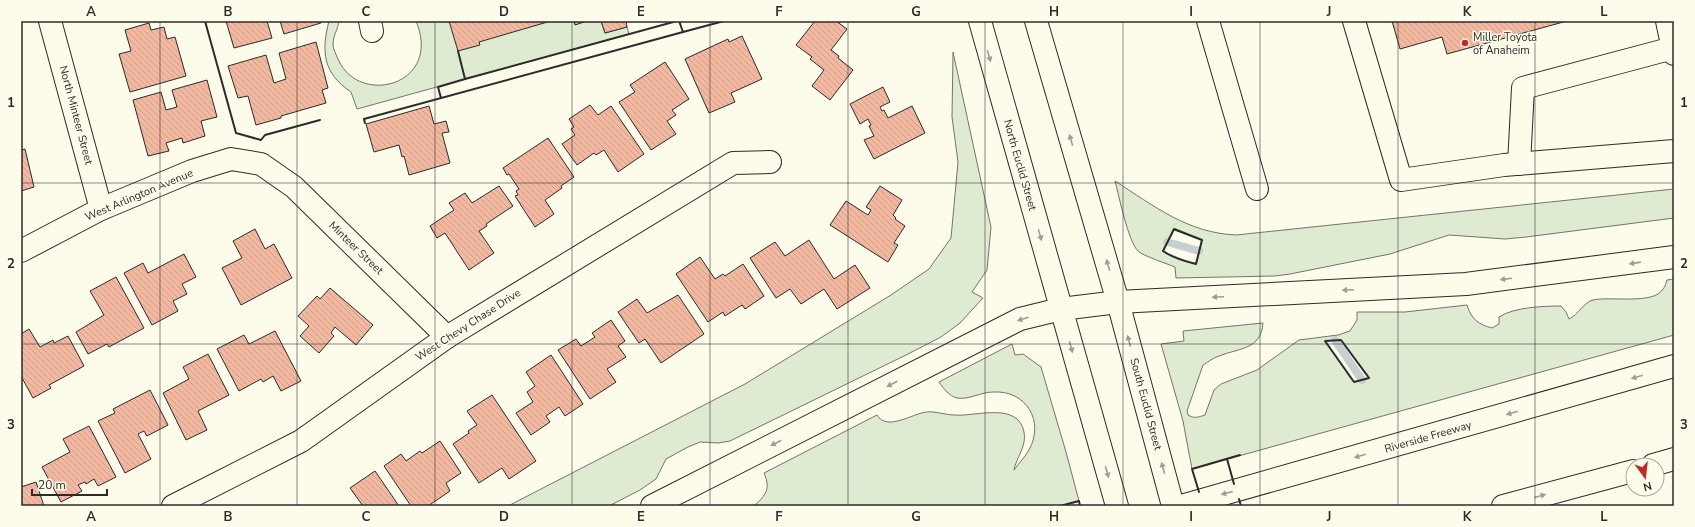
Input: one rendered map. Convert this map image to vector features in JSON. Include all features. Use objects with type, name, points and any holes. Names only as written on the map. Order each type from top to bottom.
[{"type":"main road","name":"North Minteer Street","points":[[50,21],[102,209]]},
{"type":"main road","name":"North Euclid Street","points":[[980,21],[1061,309]]},
{"type":"main road","points":[[1036,21],[1118,302]]},
{"type":"main road","points":[[1208,21],[1257,189]]},
{"type":"main road","points":[[1354,21],[1401,180],[1519,164],[1674,151]]},
{"type":"main road","points":[[1519,164],[1524,88],[1673,51],[1667,21]]},
{"type":"main road","name":"West Arlington Avenue","points":[[21,250],[102,209],[192,172],[231,159],[262,164]]},
{"type":"main road","name":"West Chevy Chase Drive","points":[[173,506],[301,441],[447,337],[733,163],[770,162]]},
{"type":"main road","name":"Minteer Street","points":[[262,164],[294,187],[447,337]]},
{"type":"main road","points":[[652,506],[1020,319],[1061,309],[1118,302],[1466,284],[1674,257]]},
{"type":"main road","name":"South Euclid Street","points":[[1118,302],[1173,506]]},
{"type":"main road","points":[[1061,309],[1117,506]]},
{"type":"main road","name":"Riverside Freeway","points":[[1181,506],[1674,366]]},
{"type":"main road","points":[[1503,506],[1625,472]]},
{"type":"green space","points":[[329,21],[339,21],[333,46],[338,59],[348,74],[362,82],[379,85],[395,82],[408,74],[418,61],[421,43],[416,21],[601,21],[605,33],[627,27],[629,34],[357,109],[351,92],[335,77],[326,61],[325,42]]},
{"type":"green space","points":[[953,52],[991,227],[987,270],[972,292],[983,298],[960,323],[941,337],[906,355],[730,441],[718,443],[700,442],[688,447],[666,459],[656,479],[640,490],[609,506],[508,506],[745,384],[891,295],[929,269],[951,238],[958,162],[952,117]]},
{"type":"green space","points":[[1115,181],[1158,209],[1187,224],[1219,233],[1236,235],[1674,189],[1674,218],[1505,239],[1449,235],[1390,254],[1290,274],[1275,276],[1176,278],[1175,267],[1145,255],[1138,251],[1134,246],[1127,228]],"holes":[[[1174,230],[1202,240],[1196,264],[1163,251]]]},
{"type":"green space","points":[[1674,279],[1674,335],[1192,469],[1183,421],[1161,344],[1184,341],[1183,331],[1263,323],[1258,338],[1248,347],[1217,357],[1203,365],[1187,411],[1188,415],[1196,417],[1205,415],[1214,390],[1221,384],[1257,370],[1299,340],[1338,335],[1350,331],[1357,320],[1357,312],[1405,312],[1467,305],[1476,321],[1492,328],[1499,324],[1499,317],[1521,309],[1561,306],[1569,319],[1587,303],[1593,300],[1651,297],[1658,294],[1663,289],[1667,280]],"holes":[[[1341,340],[1369,377],[1354,382],[1325,341]]]},
{"type":"green space","points":[[1012,344],[1015,355],[1023,354],[1041,367],[1079,501],[1060,506],[754,506],[762,498],[767,488],[764,473],[877,415],[881,420],[887,422],[894,422],[921,413],[930,412],[954,415],[995,413],[1013,417],[1020,422],[1025,437],[1023,447],[1014,470],[1029,450],[1033,439],[1035,428],[1029,409],[1015,396],[1005,393],[993,392],[966,398],[957,398],[949,394],[939,382]]},
{"type":"building","points":[[226,21],[267,21],[272,38],[234,48]]},
{"type":"building","points":[[280,21],[321,21],[321,23],[284,34]]},
{"type":"building","points":[[449,21],[551,21],[479,42],[480,45],[458,51]]},
{"type":"building","points":[[574,21],[587,21],[575,25]]},
{"type":"building","points":[[601,21],[626,21],[627,27],[605,33]]},
{"type":"building","points":[[815,21],[836,21],[847,29],[831,50],[839,56],[838,58],[853,70],[830,100],[812,86],[824,70],[810,59],[812,57],[796,45]]},
{"type":"building","name":"Miller Toyota of Anaheim","points":[[1392,21],[1567,21],[1447,54],[1442,37],[1400,49]]},
{"type":"building","points":[[149,23],[151,30],[164,27],[167,39],[175,37],[186,76],[130,92],[119,54],[131,51],[125,30]]},
{"type":"building","points":[[742,36],[762,79],[731,93],[735,102],[709,113],[685,59],[728,39],[729,42]]},
{"type":"building","points":[[316,42],[328,88],[322,90],[326,103],[256,125],[248,96],[238,98],[228,66],[266,55],[274,83],[286,79],[279,53]]},
{"type":"building","points":[[665,62],[689,99],[672,110],[676,115],[667,121],[676,134],[651,150],[619,102],[635,92],[630,85]]},
{"type":"building","points":[[207,80],[217,117],[201,121],[205,136],[183,143],[182,138],[166,143],[169,151],[148,156],[133,100],[161,92],[166,110],[177,107],[172,90]]},
{"type":"building","points":[[883,87],[890,102],[880,107],[882,111],[884,110],[888,118],[912,106],[925,133],[874,159],[864,140],[874,136],[869,126],[871,125],[868,119],[860,124],[850,104]]},
{"type":"building","points":[[590,105],[598,115],[611,106],[644,154],[618,172],[604,150],[596,155],[594,153],[577,165],[562,144],[575,135],[571,129],[574,127],[569,119]]},
{"type":"building","points":[[429,106],[434,124],[446,121],[449,132],[442,133],[450,163],[409,175],[404,156],[402,157],[399,145],[374,152],[366,124]]},
{"type":"building","points":[[548,138],[574,177],[545,200],[554,214],[535,227],[515,196],[518,195],[516,191],[519,189],[503,168]]},
{"type":"building","points":[[25,149],[34,187],[21,191],[21,150]]},
{"type":"building","points":[[499,186],[513,206],[486,224],[487,226],[479,231],[494,253],[469,270],[445,233],[437,238],[430,226],[454,210],[449,203],[465,193],[472,203]]},
{"type":"building","points":[[880,186],[902,200],[893,215],[896,218],[895,219],[905,226],[894,243],[898,245],[888,262],[830,225],[846,201],[868,215],[871,210],[866,207]]},
{"type":"building","points":[[255,229],[265,249],[274,244],[292,278],[241,305],[222,268],[242,258],[233,241]]},
{"type":"building","points":[[809,240],[834,279],[855,265],[870,288],[837,309],[824,289],[801,304],[790,289],[776,298],[750,258],[775,242],[785,256]]},
{"type":"building","points":[[184,254],[196,277],[182,284],[187,294],[173,301],[178,311],[152,325],[124,273],[143,263],[148,273]]},
{"type":"building","points":[[700,257],[715,279],[723,274],[725,276],[743,264],[764,296],[745,309],[742,305],[725,316],[723,312],[708,322],[676,274]]},
{"type":"building","points":[[116,277],[144,328],[109,347],[107,344],[88,354],[76,332],[104,315],[90,291]]},
{"type":"building","points":[[330,288],[373,325],[356,345],[335,327],[331,333],[334,336],[319,353],[300,336],[309,326],[298,316],[317,296],[320,299]]},
{"type":"building","points":[[678,295],[704,334],[661,363],[645,339],[639,343],[618,312],[637,299],[647,313]]},
{"type":"building","points":[[611,320],[625,341],[618,346],[626,357],[607,369],[616,382],[590,399],[558,350],[576,339],[581,346],[595,337],[592,333]]},
{"type":"building","points":[[29,329],[40,347],[53,340],[54,343],[68,336],[84,366],[49,385],[51,388],[33,398],[21,376],[21,334]]},
{"type":"building","points":[[275,331],[301,381],[281,391],[273,376],[263,382],[261,379],[239,391],[217,349],[244,335],[249,344]]},
{"type":"building","points":[[208,354],[229,395],[198,411],[207,430],[186,440],[163,393],[189,379],[183,367]]},
{"type":"building","points":[[551,355],[583,404],[565,416],[559,407],[546,416],[550,422],[531,435],[516,413],[533,402],[527,392],[535,386],[526,372]]},
{"type":"building","points":[[150,390],[168,425],[147,436],[144,431],[138,434],[151,459],[125,473],[98,421],[115,413],[113,409]]},
{"type":"building","points":[[492,395],[536,461],[509,479],[502,468],[479,483],[453,444],[469,433],[468,431],[477,425],[467,411]]},
{"type":"building","points":[[89,426],[116,477],[98,486],[94,479],[86,484],[85,482],[78,485],[82,491],[61,502],[42,467],[70,452],[63,439]]},
{"type":"building","points":[[440,441],[461,473],[446,483],[450,491],[428,506],[411,506],[384,466],[401,454],[406,461],[420,451],[422,453]]},
{"type":"building","points":[[375,471],[399,506],[363,506],[350,488]]},
{"type":"building","points":[[36,482],[44,506],[21,506],[21,487]]},
{"type":"waterway","points":[[1167,242],[1199,251]]},
{"type":"waterway","points":[[1335,340],[1362,380]]},
{"type":"wall","points":[[205,21],[236,133],[261,140],[265,135],[320,120]]},
{"type":"wall","points":[[465,79],[677,21]]},
{"type":"wall","points":[[679,21],[683,32],[724,21]]},
{"type":"wall","points":[[365,123],[364,119],[683,32]]},
{"type":"wall","points":[[441,98],[438,87],[465,79],[458,51]]},
{"type":"wall","points":[[1174,229],[1202,240],[1196,264],[1163,251],[1174,229]]},
{"type":"wall","points":[[1341,340],[1369,378],[1354,382],[1325,341],[1341,340]]},
{"type":"wall","points":[[1199,492],[1192,469],[1240,455]]},
{"type":"wall","points":[[1227,459],[1234,484]]},
{"type":"wall","points":[[1239,499],[1241,506]]},
{"type":"wall","points":[[1060,506],[1079,501],[1080,506]]},
{"type":"place","name":"Miller Toyota of Anaheim","points":[[1465,43]]}]
